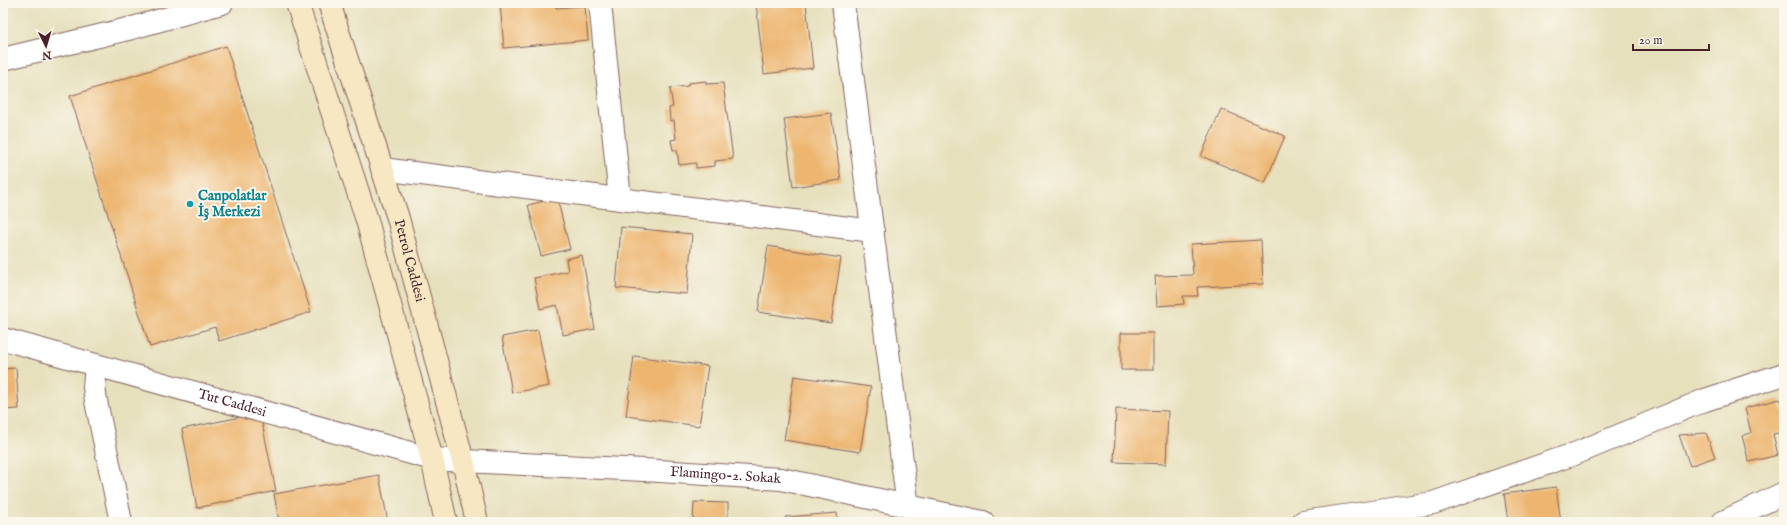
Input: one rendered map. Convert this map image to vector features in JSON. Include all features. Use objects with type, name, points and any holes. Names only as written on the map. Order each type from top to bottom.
[{"type":"main road","points":[[297,3],[367,220],[432,459],[446,522]]},
{"type":"main road","name":"Petrol Caddesi","points":[[329,3],[398,218],[464,462],[477,522]]},
{"type":"street","points":[[3,59],[132,28],[222,3]]},
{"type":"street","points":[[600,3],[620,199]]},
{"type":"street","points":[[842,3],[909,514]]},
{"type":"street","points":[[382,169],[873,231]]},
{"type":"street","name":"Tut Caddesi","points":[[3,339],[432,459],[464,462]]},
{"type":"street","points":[[96,365],[94,387],[96,401],[121,522]]},
{"type":"street","points":[[1303,522],[1433,503],[1577,453],[1705,400],[1784,374]]},
{"type":"street","name":"Flamingo-2. Sokak","points":[[464,462],[644,470],[781,479],[909,514],[983,522]]},
{"type":"street","points":[[1722,522],[1784,493]]},
{"type":"building","points":[[500,3],[555,3],[556,8],[585,6],[588,40],[504,48]]},
{"type":"building","points":[[756,3],[806,3],[813,68],[764,74]]},
{"type":"building","name":"Canpolatlar İş Merkezi","points":[[226,46],[311,312],[219,341],[215,327],[150,347],[70,96]]},
{"type":"building","points":[[706,81],[706,84],[723,83],[733,159],[715,161],[715,166],[696,168],[696,163],[679,165],[677,150],[673,150],[671,140],[676,139],[674,120],[670,121],[669,108],[673,107],[670,88],[688,86],[688,83]]},
{"type":"building","points":[[1221,109],[1285,136],[1265,183],[1201,156]]},
{"type":"building","points":[[831,113],[841,180],[793,187],[784,119]]},
{"type":"building","points":[[557,198],[570,249],[541,256],[528,205]]},
{"type":"building","points":[[621,227],[692,234],[687,294],[616,288]]},
{"type":"building","points":[[1261,240],[1263,284],[1197,287],[1198,296],[1183,296],[1184,304],[1157,306],[1155,276],[1193,275],[1191,244]]},
{"type":"building","points":[[768,246],[841,258],[831,323],[758,312]]},
{"type":"building","points":[[582,255],[595,329],[563,335],[557,305],[540,309],[534,278],[568,271],[566,259]]},
{"type":"building","points":[[538,330],[549,386],[512,393],[502,337]]},
{"type":"building","points":[[1121,333],[1153,333],[1153,370],[1121,370]]},
{"type":"building","points":[[634,356],[708,366],[699,426],[626,416]]},
{"type":"building","points":[[16,368],[19,409],[3,410],[3,369]]},
{"type":"building","points":[[794,376],[871,387],[860,452],[784,440]]},
{"type":"building","points":[[1780,399],[1784,415],[1784,432],[1773,434],[1778,455],[1749,462],[1742,436],[1751,433],[1745,408]]},
{"type":"building","points":[[1116,409],[1168,411],[1166,464],[1114,462]]},
{"type":"building","points":[[260,413],[276,491],[197,508],[182,429]]},
{"type":"building","points":[[1706,433],[1715,457],[1690,466],[1679,435]]},
{"type":"building","points":[[379,475],[388,522],[279,522],[274,494]]},
{"type":"building","points":[[1556,487],[1561,522],[1508,522],[1504,494]]},
{"type":"building","points":[[694,502],[728,503],[728,522],[693,522]]},
{"type":"building","points":[[837,513],[838,522],[786,522],[785,517]]},
{"type":"place","name":"Canpolatlar İş Merkezi","points":[[190,204]]}]
